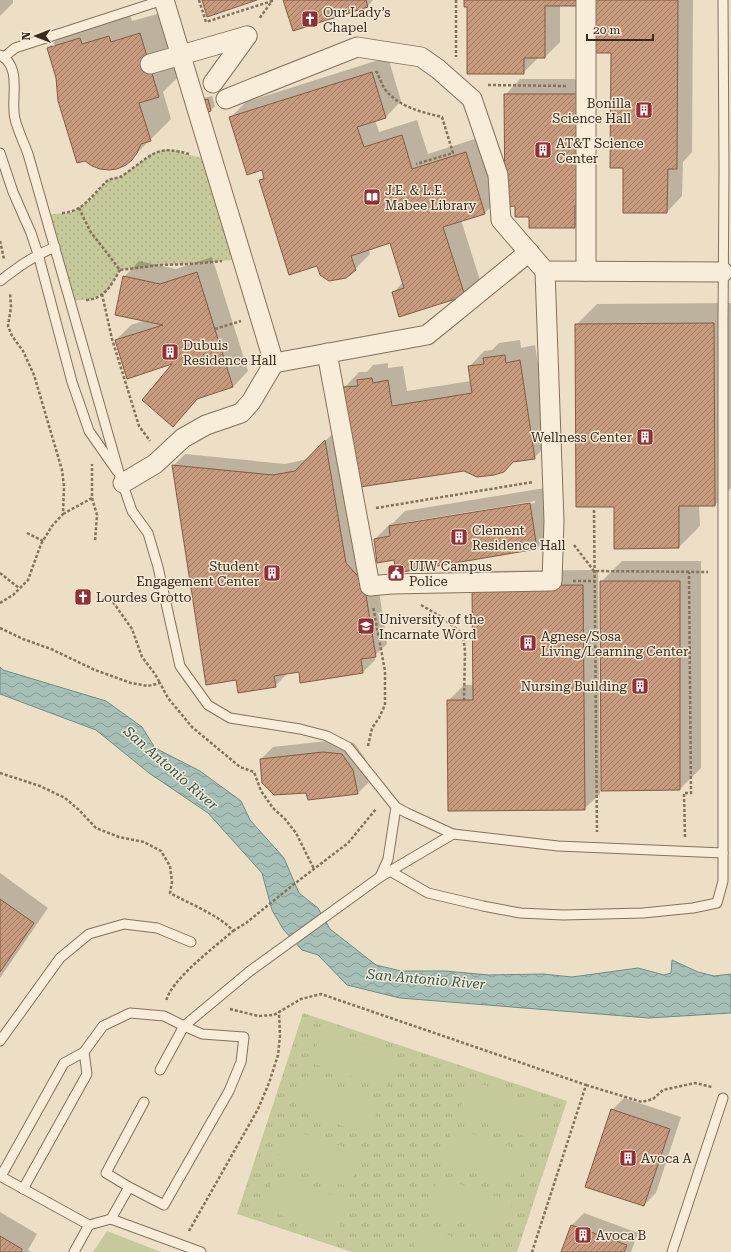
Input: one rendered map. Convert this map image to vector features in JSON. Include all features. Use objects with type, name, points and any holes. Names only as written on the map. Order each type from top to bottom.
[{"type":"street","points":[[122,479],[155,464],[183,438],[206,425],[241,413],[251,402],[274,363],[163,0]]},
{"type":"street","points":[[586,0],[586,271]]},
{"type":"street","points":[[150,64],[247,36]]},
{"type":"street","points":[[213,83],[247,36]]},
{"type":"street","points":[[226,99],[357,47],[421,58],[438,69],[472,99],[498,175],[501,220],[545,271],[554,521],[552,581],[391,584],[370,586],[328,353]]},
{"type":"street","points":[[274,363],[427,335],[529,252]]},
{"type":"street","points":[[545,271],[727,272]]},
{"type":"lane","points":[[163,0],[15,48],[2,56],[13,70],[15,85],[15,118],[28,154],[132,511],[148,533],[158,567],[180,666],[208,705],[230,718],[300,729],[328,736],[348,747],[396,807],[453,834],[558,846],[723,853]]},
{"type":"lane","points":[[390,871],[428,893],[520,913],[563,915],[627,913],[693,908],[717,903],[722,881],[723,853],[722,572],[727,272],[724,170],[723,0]]},
{"type":"lane","points":[[0,153],[13,192],[31,233],[38,254],[72,382],[86,424],[89,431],[122,479]]},
{"type":"lane","points":[[4,278],[38,254],[55,247]]},
{"type":"lane","points":[[380,877],[388,859],[396,807]]},
{"type":"lane","points":[[160,1070],[184,1026],[210,1003],[250,971],[380,877],[453,834]]},
{"type":"lane","points":[[0,1041],[60,958],[89,934],[124,924],[157,928],[191,942]]},
{"type":"lane","points":[[89,1225],[1,1176],[64,1063],[84,1052],[103,1026],[130,1013],[164,1016],[202,1034],[244,1037],[242,1062],[229,1091],[164,1205],[106,1173],[144,1102]]},
{"type":"lane","points":[[24,1189],[87,1074],[84,1052]]},
{"type":"lane","points":[[672,1252],[722,1098]]},
{"type":"lane","points":[[110,1218],[129,1186]]},
{"type":"lane","points":[[74,1252],[89,1225],[110,1218],[201,1252]]},
{"type":"path","points":[[199,0],[206,22],[272,1],[247,36]]},
{"type":"path","points":[[456,0],[457,85],[586,86]]},
{"type":"path","points":[[357,47],[377,73],[384,88],[399,102],[417,111],[442,117],[453,152],[416,164]]},
{"type":"path","points":[[45,216],[70,213],[79,208],[92,198],[107,180],[120,177],[153,154],[163,150],[172,150],[212,161]]},
{"type":"path","points":[[79,208],[90,231],[120,270]]},
{"type":"path","points":[[0,241],[4,278],[10,290],[11,307],[8,326],[12,336],[23,351],[34,375],[56,449],[62,470],[64,487],[63,514]]},
{"type":"path","points":[[120,270],[161,265],[191,264],[242,259]]},
{"type":"path","points":[[70,301],[93,300],[108,290],[120,270]]},
{"type":"path","points":[[102,294],[112,340],[139,426],[162,457]]},
{"type":"path","points":[[215,329],[237,322]]},
{"type":"path","points":[[95,542],[97,515],[92,498],[92,463],[107,457]]},
{"type":"path","points":[[356,511],[553,479]]},
{"type":"path","points":[[0,603],[13,595],[28,580],[43,541],[52,526],[63,514],[92,498]]},
{"type":"path","points":[[594,510],[597,848]]},
{"type":"path","points":[[28,532],[43,541]]},
{"type":"path","points":[[594,571],[722,572]]},
{"type":"path","points":[[686,852],[684,793],[691,793],[689,572]]},
{"type":"path","points":[[0,573],[19,588]]},
{"type":"path","points":[[113,602],[132,630],[142,657],[155,674],[168,698],[192,728],[240,767],[254,772],[260,791],[296,833],[314,869]]},
{"type":"path","points":[[420,604],[440,616],[463,634],[465,651],[464,700]]},
{"type":"path","points":[[0,628],[95,670],[131,683],[148,686],[160,683]]},
{"type":"path","points":[[0,773],[40,786],[65,798],[96,828],[119,837],[144,842],[161,851],[170,866],[172,882],[170,893],[218,919],[233,931]]},
{"type":"path","points":[[164,1016],[167,997],[173,987],[187,972],[233,931],[246,923],[293,885]]},
{"type":"path","points":[[210,1003],[258,1016],[274,1015],[301,999],[321,994],[586,1085],[642,1102],[653,1099],[663,1090],[695,1083],[725,1090],[722,1098]]},
{"type":"path","points":[[185,1247],[187,1235],[258,1109],[269,1083],[279,1049],[279,1012]]},
{"type":"path","points":[[532,1252],[586,1085]]},
{"type":"green space","points":[[163,150],[172,150],[212,161],[242,259],[191,264],[161,265],[120,270],[108,290],[93,299],[70,301],[45,216],[70,213],[92,198],[107,180],[120,177],[153,153]]},
{"type":"green space","points":[[303,1013],[567,1101],[517,1252],[352,1252],[237,1214]]},
{"type":"green space","points":[[322,1029],[397,1054],[386,1088],[311,1063]]},
{"type":"green space","points":[[306,1076],[380,1101],[369,1135],[295,1110]]},
{"type":"green space","points":[[470,1080],[544,1106],[533,1139],[458,1114]]},
{"type":"green space","points":[[453,1127],[528,1153],[517,1186],[442,1161]]},
{"type":"green space","points":[[287,1128],[362,1153],[350,1187],[276,1162]]},
{"type":"green space","points":[[274,1175],[348,1200],[337,1234],[262,1209]]},
{"type":"green space","points":[[438,1177],[513,1202],[501,1235],[426,1210]]},
{"type":"green space","points":[[421,1226],[496,1251],[496,1252],[413,1252]]},
{"type":"green space","points":[[107,1231],[161,1252],[93,1252]]},
{"type":"water","name":"San Antonio River","points":[[0,667],[3,670],[106,701],[142,727],[155,748],[200,771],[241,801],[250,820],[284,858],[299,893],[318,908],[330,929],[376,965],[401,971],[445,971],[489,975],[543,974],[572,977],[638,968],[664,975],[671,973],[672,960],[698,972],[714,976],[731,974],[731,1013],[649,1018],[400,998],[347,985],[318,955],[302,950],[283,929],[272,910],[262,873],[208,813],[149,773],[96,730],[0,694]]},
{"type":"building","points":[[202,0],[257,0],[207,17]]},
{"type":"building","name":"Our Lady’s Chapel","points":[[283,0],[366,0],[368,7],[293,31]]},
{"type":"building","points":[[464,0],[580,0],[580,6],[545,6],[545,58],[524,58],[524,74],[467,74],[467,7],[464,7]]},
{"type":"building","name":"Bonilla Science Hall","points":[[594,0],[678,0],[677,169],[668,169],[667,213],[623,213],[623,168],[610,168],[611,53],[594,53]]},
{"type":"building","points":[[140,33],[159,97],[139,103],[151,141],[141,144],[132,160],[126,165],[117,169],[100,169],[85,161],[77,163],[58,101],[56,78],[47,48],[80,38],[82,44],[109,36],[111,42]]},
{"type":"building","name":"J.E. & L.E. Mabee Library","points":[[372,72],[386,118],[357,127],[364,147],[402,135],[412,169],[466,152],[485,214],[443,227],[465,296],[399,317],[392,292],[404,288],[390,243],[351,256],[356,270],[346,278],[329,281],[320,275],[317,266],[289,275],[259,180],[264,179],[262,170],[247,175],[229,117]]},
{"type":"building","name":"AT&T Science Center","points":[[504,94],[580,94],[581,206],[575,206],[575,228],[529,228],[529,217],[515,217],[515,206],[505,207]]},
{"type":"building","points":[[208,99],[211,111],[199,115],[195,103]]},
{"type":"building","name":"Dubuis Residence Hall","points":[[197,272],[233,387],[197,399],[173,427],[142,400],[172,364],[127,379],[115,340],[163,325],[115,315],[123,276],[160,284]]},
{"type":"building","name":"Wellness Center","points":[[714,323],[715,506],[679,506],[679,548],[614,549],[614,507],[576,507],[575,324]]},
{"type":"building","points":[[505,355],[506,363],[520,360],[535,459],[513,462],[504,472],[494,475],[477,477],[464,471],[360,487],[343,387],[358,386],[357,380],[372,378],[373,383],[388,380],[392,406],[472,393],[468,366],[484,364],[483,358]]},
{"type":"building","name":"Student Engagement Center","points":[[325,440],[346,563],[364,583],[376,657],[361,659],[363,673],[300,683],[299,672],[274,676],[276,687],[238,693],[236,680],[206,685],[172,465],[273,475],[295,471]]},
{"type":"building","name":"Clement Residence Hall","points":[[530,503],[537,549],[396,573],[394,560],[377,563],[374,539],[390,536],[389,526]]},
{"type":"building","name":"Nursing Building","points":[[600,581],[680,581],[680,790],[601,791]]},
{"type":"building","name":"Agnese/Sosa Living/Learning Center","points":[[583,585],[585,810],[448,811],[447,700],[473,700],[472,586]]},
{"type":"building","points":[[323,752],[342,754],[353,770],[358,794],[308,800],[306,793],[274,795],[262,783],[260,759]]},
{"type":"building","points":[[0,899],[34,923],[0,972]]},
{"type":"building","name":"Avoca A","points":[[611,1109],[670,1129],[644,1206],[585,1187]]},
{"type":"building","name":"Avoca B","points":[[571,1225],[627,1245],[624,1252],[561,1252]]},
{"type":"building","points":[[0,1236],[22,1249],[21,1252],[0,1252]]},
{"type":"place","name":"Our Lady’s Chapel","points":[[310,19]]},
{"type":"place","name":"Bonilla Science Hall","points":[[644,110]]},
{"type":"place","name":"AT&T Science Center","points":[[543,150]]},
{"type":"place","name":"J.E. & L.E. Mabee Library","points":[[372,197]]},
{"type":"place","name":"Dubuis Residence Hall","points":[[170,352]]},
{"type":"place","name":"Wellness Center","points":[[645,437]]},
{"type":"place","name":"Clement Residence Hall","points":[[459,537]]},
{"type":"place","name":"Student Engagement Center","points":[[272,573]]},
{"type":"place","name":"UIW Campus Police","points":[[396,573]]},
{"type":"place","name":"Lourdes Grotto","points":[[83,597]]},
{"type":"place","name":"University of the Incarnate Word","points":[[366,626]]},
{"type":"place","name":"Agnese/Sosa Living/Learning Center","points":[[528,643]]},
{"type":"place","name":"Nursing Building","points":[[640,686]]},
{"type":"place","name":"Avoca A","points":[[628,1158]]},
{"type":"place","name":"Avoca B","points":[[583,1235]]}]
